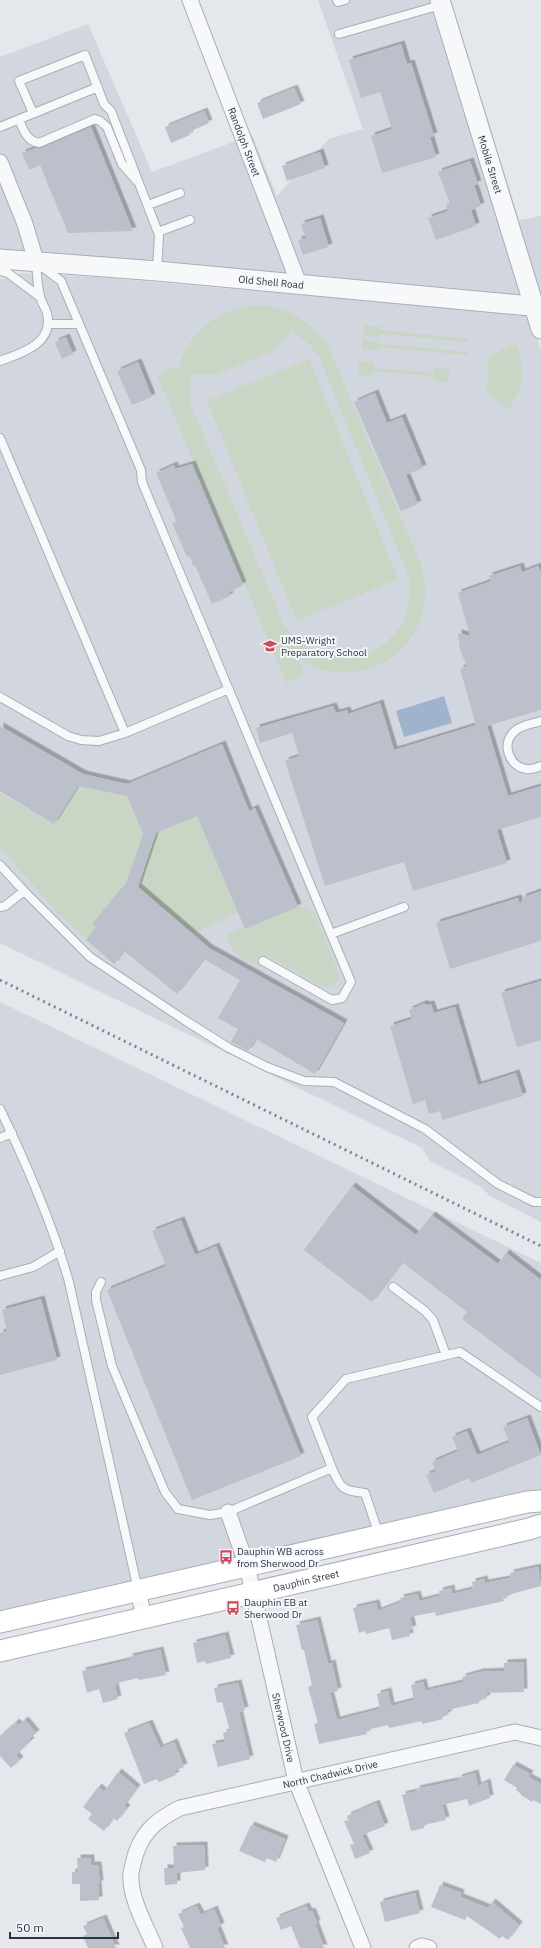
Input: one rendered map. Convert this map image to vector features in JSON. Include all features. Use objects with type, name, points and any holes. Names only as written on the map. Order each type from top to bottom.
[{"type":"main road","points":[[0,1622],[379,1535],[527,1502],[541,1501]]},
{"type":"main road","name":"Dauphin Street","points":[[0,1651],[529,1529],[541,1524]]},
{"type":"street","name":"Randolph Street","points":[[190,0],[299,284]]},
{"type":"street","name":"Mobile Street","points":[[440,2],[538,307],[541,329]]},
{"type":"street","points":[[0,162],[25,224],[36,262]]},
{"type":"street","name":"Old Shell Road","points":[[0,259],[157,271],[538,307]]},
{"type":"street","name":"Sherwood Drive","points":[[228,1512],[247,1566],[296,1781],[363,1948]]},
{"type":"street","points":[[138,1590],[144,1618]]},
{"type":"street","name":"North Chadwick Drive","points":[[155,1948],[134,1898],[130,1879],[136,1849],[149,1829],[161,1817],[180,1808],[515,1732],[541,1738]]},
{"type":"street","points":[[417,1948],[422,1946],[429,1948]]},
{"type":"lane","points":[[339,34],[440,2]]},
{"type":"lane","points":[[33,113],[19,81],[85,55],[104,104],[111,111],[137,176],[137,181]]},
{"type":"lane","points":[[0,127],[98,87]]},
{"type":"lane","points":[[19,119],[30,139],[33,142],[40,143],[95,120],[100,121],[107,127],[122,164],[137,181],[158,232],[157,271]]},
{"type":"lane","points":[[148,205],[180,193]]},
{"type":"lane","points":[[158,232],[190,220]]},
{"type":"lane","points":[[0,362],[26,352],[35,346],[42,340],[48,324],[47,313],[40,297],[36,262]]},
{"type":"lane","points":[[36,262],[61,281],[142,470],[142,482],[351,982],[342,998],[332,1000],[263,961]]},
{"type":"lane","points":[[0,271],[8,273],[40,297]]},
{"type":"lane","points":[[48,324],[79,324]]},
{"type":"lane","points":[[0,438],[125,733]]},
{"type":"lane","points":[[0,697],[68,736],[81,740],[99,742],[125,733],[229,689]]},
{"type":"lane","points":[[541,721],[514,731],[508,740],[507,747],[509,756],[516,765],[528,769],[541,766]]},
{"type":"lane","points":[[0,865],[90,957],[229,1048],[267,1067],[304,1081],[334,1082],[425,1129],[498,1184],[534,1202],[541,1202]]},
{"type":"lane","points":[[0,907],[5,906],[24,891]]},
{"type":"lane","points":[[331,934],[404,907]]},
{"type":"lane","points":[[0,1109],[33,1180],[60,1251],[69,1282],[138,1590]]},
{"type":"lane","points":[[0,1138],[12,1133]]},
{"type":"lane","points":[[0,1276],[33,1267],[60,1251]]},
{"type":"lane","points":[[100,1282],[96,1292],[96,1300],[112,1366],[165,1492],[178,1509],[210,1515],[228,1512],[332,1468]]},
{"type":"lane","points":[[393,1287],[425,1311],[433,1320],[446,1356]]},
{"type":"lane","points":[[379,1535],[365,1493],[349,1492],[339,1485],[312,1417],[346,1379],[460,1352],[541,1407]]},
{"type":"shaded area","name":"UMS-Wright Preparatory School","points":[[318,0],[451,0],[519,220],[541,216],[541,318],[526,317],[533,324],[541,350],[541,1222],[490,1196],[481,1187],[430,1161],[422,1148],[0,943],[0,279],[23,273],[95,277],[336,298],[0,254],[0,57],[88,24],[152,172],[252,135],[277,196],[329,139],[363,129]]},
{"type":"shaded area","points":[[0,1002],[541,1263],[541,1510],[0,1627]]},
{"type":"green space","points":[[255,305],[277,308],[287,312],[296,316],[313,328],[327,344],[421,564],[425,592],[421,617],[410,639],[394,656],[373,668],[349,673],[324,670],[298,659],[304,675],[286,683],[157,375],[175,367],[177,372],[188,346],[205,326],[228,312]],"holes":[[[292,331],[310,345],[319,357],[409,577],[408,603],[400,625],[386,642],[368,653],[347,658],[325,655],[304,645],[285,627],[191,405],[189,394],[192,374],[216,375],[275,350]]]},
{"type":"green space","points":[[364,325],[381,327],[381,330],[469,339],[469,342],[381,334],[380,337],[363,335]]},
{"type":"green space","points":[[362,340],[379,342],[379,344],[468,352],[468,355],[379,347],[378,350],[362,349]]},
{"type":"green space","points":[[515,344],[521,361],[522,378],[518,394],[508,410],[486,390],[489,373],[487,357]]},
{"type":"green space","points":[[309,359],[398,579],[297,621],[207,401]]},
{"type":"green space","points":[[359,362],[374,363],[374,368],[433,373],[434,368],[449,369],[448,383],[433,381],[433,376],[373,371],[373,376],[357,375]]},
{"type":"green space","points":[[78,786],[127,796],[143,834],[126,883],[92,924],[96,927],[87,939],[57,913],[0,847],[0,793],[54,824]]},
{"type":"green space","points":[[197,816],[238,913],[192,933],[138,887],[156,833]]},
{"type":"green space","points":[[297,905],[314,912],[340,976],[340,979],[330,986],[320,986],[266,955],[259,967],[238,955],[228,941],[227,934],[244,927],[245,929],[297,907]]},
{"type":"water","points":[[444,696],[452,723],[404,737],[396,711]]},
{"type":"building","points":[[401,44],[407,64],[411,63],[434,136],[430,137],[436,157],[382,173],[371,136],[392,129],[380,92],[361,98],[349,60]]},
{"type":"building","points":[[294,88],[301,104],[263,119],[257,103]]},
{"type":"building","points":[[204,111],[209,123],[189,132],[190,135],[171,143],[165,127]]},
{"type":"building","points":[[91,127],[133,231],[68,233],[40,165],[29,170],[22,153],[36,148],[41,148]]},
{"type":"building","points":[[320,152],[325,168],[287,181],[282,166]]},
{"type":"building","points":[[470,161],[478,184],[474,185],[481,206],[471,210],[476,226],[436,240],[428,218],[448,211],[446,205],[450,203],[438,172]]},
{"type":"building","points":[[320,218],[329,247],[303,255],[298,240],[306,238],[301,224]]},
{"type":"building","points":[[66,337],[73,354],[62,359],[55,342]]},
{"type":"building","points":[[138,362],[152,397],[132,405],[117,371]]},
{"type":"building","points":[[375,393],[387,423],[402,417],[423,468],[406,475],[418,504],[401,511],[354,402]]},
{"type":"building","points":[[192,464],[243,585],[228,593],[230,596],[212,604],[195,565],[193,566],[190,556],[187,557],[172,523],[177,522],[156,473],[174,465],[175,469]]},
{"type":"building","points":[[520,566],[522,572],[538,566],[541,573],[541,710],[487,726],[508,796],[541,786],[541,817],[497,830],[507,863],[413,891],[404,862],[325,886],[285,761],[299,756],[292,733],[260,743],[256,728],[333,706],[336,713],[347,710],[348,714],[380,703],[394,750],[476,725],[460,669],[467,666],[460,650],[458,633],[470,636],[458,593],[491,581],[489,576]]},
{"type":"building","points":[[0,726],[83,774],[127,784],[222,744],[249,811],[255,808],[298,907],[245,929],[197,816],[156,833],[138,887],[209,948],[344,1023],[315,1074],[256,1039],[248,1051],[231,1042],[238,1029],[218,1018],[240,980],[204,959],[177,994],[124,951],[114,964],[86,940],[96,927],[92,924],[126,883],[143,834],[127,796],[78,786],[54,824],[0,791]]},
{"type":"building","points":[[541,891],[541,941],[450,969],[436,923],[518,898],[520,905],[523,897]]},
{"type":"building","points":[[541,981],[541,1040],[517,1047],[501,993]]},
{"type":"building","points":[[425,1003],[425,1005],[431,1004],[434,1013],[455,1007],[478,1085],[516,1073],[523,1096],[442,1120],[440,1111],[429,1114],[425,1100],[413,1104],[390,1026],[412,1019],[409,1010]]},
{"type":"building","points":[[352,1186],[416,1235],[432,1215],[498,1264],[506,1253],[541,1280],[541,1379],[462,1319],[467,1312],[402,1262],[372,1302],[304,1250]]},
{"type":"building","points":[[181,1220],[195,1255],[216,1246],[301,1456],[192,1500],[107,1290],[166,1266],[152,1231]]},
{"type":"building","points":[[41,1299],[57,1360],[0,1375],[0,1333],[7,1331],[2,1310]]},
{"type":"building","points":[[527,1418],[541,1455],[471,1483],[469,1478],[434,1493],[426,1475],[436,1471],[432,1462],[458,1451],[452,1437],[467,1431],[477,1455],[509,1442],[503,1427]]},
{"type":"building","points":[[538,1567],[541,1586],[515,1593],[503,1598],[504,1601],[436,1616],[435,1612],[410,1617],[413,1629],[409,1630],[410,1636],[392,1640],[389,1628],[366,1634],[365,1631],[359,1633],[353,1608],[376,1603],[378,1611],[401,1602],[400,1598],[417,1594],[419,1601],[440,1596],[439,1591],[451,1588],[452,1594],[473,1589],[472,1582],[484,1579],[485,1583],[511,1578],[510,1573]]},
{"type":"building","points":[[317,1620],[328,1664],[332,1663],[338,1691],[330,1693],[337,1720],[380,1709],[377,1694],[388,1691],[391,1706],[414,1700],[411,1685],[423,1682],[425,1691],[464,1682],[462,1677],[480,1672],[504,1671],[504,1663],[523,1662],[524,1692],[486,1693],[487,1698],[479,1701],[479,1703],[447,1710],[449,1714],[442,1717],[443,1719],[422,1724],[422,1721],[389,1728],[388,1725],[366,1730],[367,1734],[319,1744],[314,1724],[318,1723],[308,1687],[312,1685],[304,1650],[302,1650],[296,1625]]},
{"type":"building","points":[[225,1635],[231,1658],[206,1664],[205,1661],[197,1663],[193,1643]]},
{"type":"building","points":[[160,1650],[166,1675],[139,1680],[138,1678],[117,1683],[115,1686],[118,1699],[103,1703],[99,1689],[87,1693],[82,1671],[130,1660],[129,1657]]},
{"type":"building","points":[[238,1683],[245,1710],[239,1712],[250,1759],[218,1767],[212,1744],[225,1742],[223,1733],[230,1731],[222,1702],[217,1703],[214,1688]]},
{"type":"building","points":[[25,1720],[36,1733],[29,1739],[31,1741],[16,1755],[20,1760],[11,1768],[0,1756],[0,1736],[16,1722],[19,1725]]},
{"type":"building","points":[[149,1723],[160,1748],[174,1742],[184,1767],[174,1771],[176,1775],[159,1782],[157,1779],[144,1784],[124,1733]]},
{"type":"building","points":[[513,1765],[530,1774],[528,1777],[541,1784],[541,1804],[533,1800],[532,1802],[521,1795],[516,1790],[517,1788],[504,1780]]},
{"type":"building","points":[[118,1772],[137,1788],[124,1806],[127,1808],[117,1821],[113,1818],[104,1831],[88,1819],[92,1814],[83,1807],[98,1787],[104,1792]]},
{"type":"building","points":[[475,1773],[478,1786],[487,1782],[490,1798],[469,1806],[467,1799],[442,1805],[446,1820],[424,1825],[424,1828],[411,1831],[402,1795],[417,1791],[416,1789],[459,1780],[458,1778]]},
{"type":"building","points":[[376,1803],[385,1826],[362,1835],[370,1853],[355,1859],[350,1845],[354,1844],[344,1821],[349,1820],[347,1816]]},
{"type":"building","points":[[251,1825],[285,1839],[276,1862],[267,1858],[265,1862],[239,1851]]},
{"type":"building","points":[[204,1845],[205,1870],[177,1873],[177,1884],[165,1885],[164,1868],[174,1868],[173,1846]]},
{"type":"building","points":[[77,1858],[91,1858],[91,1865],[98,1865],[100,1884],[98,1884],[99,1900],[80,1901],[80,1884],[72,1884],[72,1872],[78,1872]]},
{"type":"building","points":[[440,1885],[461,1893],[460,1897],[488,1908],[492,1902],[519,1925],[508,1940],[502,1936],[500,1939],[467,1916],[465,1920],[431,1907]]},
{"type":"building","points":[[415,1893],[420,1913],[385,1922],[380,1902]]},
{"type":"building","points":[[196,1906],[201,1915],[214,1909],[221,1926],[217,1928],[225,1948],[190,1948],[181,1928],[184,1927],[178,1914]]},
{"type":"building","points":[[306,1906],[309,1912],[312,1911],[324,1948],[300,1948],[291,1926],[281,1930],[276,1918]]},
{"type":"building","points":[[103,1918],[116,1948],[88,1948],[83,1936],[87,1934],[83,1926]]},
{"type":"railway","points":[[0,980],[541,1246]]},
{"type":"place","name":"UMS-Wright Preparatory School","points":[[270,646]]},
{"type":"place","name":"Dauphin WB across from Sherwood Dr","points":[[226,1557]]},
{"type":"place","name":"Dauphin EB at Sherwood Dr","points":[[233,1608]]}]
